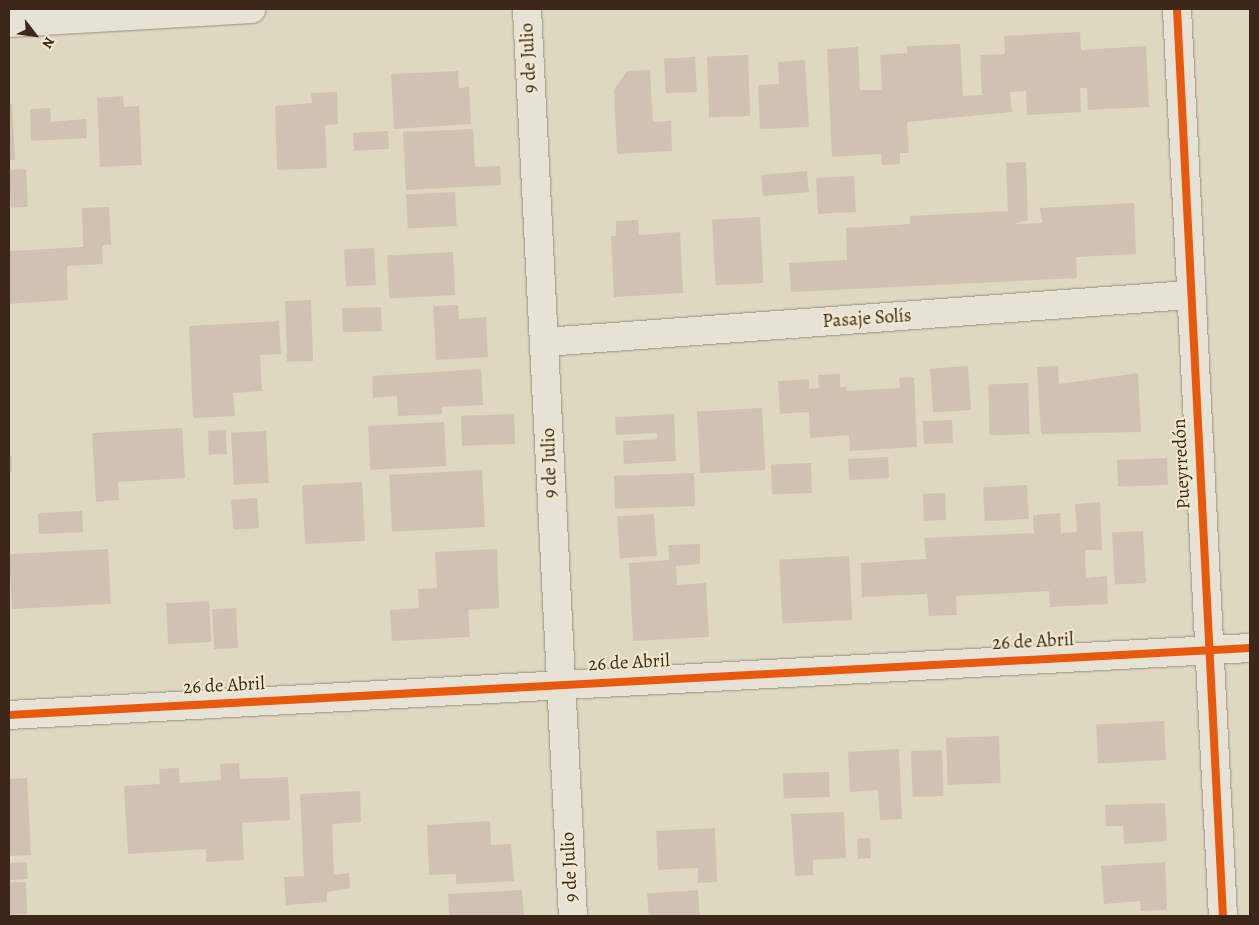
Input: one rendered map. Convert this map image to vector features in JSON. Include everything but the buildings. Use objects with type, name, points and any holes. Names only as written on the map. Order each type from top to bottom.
[{"type":"street","points":[[9,23],[252,9]]},
{"type":"street","name":"9 de Julio","points":[[527,9],[545,342],[559,683],[573,916]]},
{"type":"street","name":"Pueyrredón","points":[[1177,9],[1188,295],[1223,916]]},
{"type":"street","name":"Pasaje Solís","points":[[545,342],[1188,295]]},
{"type":"street","name":"26 de Abril","points":[[9,715],[559,683],[1250,648]]},
{"type":"cycle path","points":[[1177,9],[1223,916]]},
{"type":"cycle path","points":[[9,715],[1250,648]]}]
